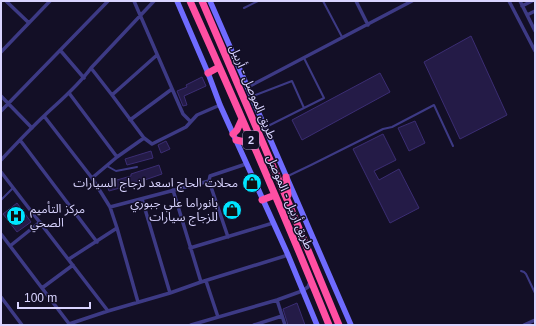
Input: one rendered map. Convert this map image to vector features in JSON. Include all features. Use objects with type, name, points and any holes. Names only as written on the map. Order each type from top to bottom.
[{"type":"highway","name":"طريق أربيل - الموصل","points":[[190,1],[242,118],[329,325]]},
{"type":"highway","name":"طريق الموصل - أربيل","points":[[202,1],[215,20],[339,325]]},
{"type":"highway","points":[[208,73],[219,67]]},
{"type":"highway","points":[[242,118],[234,137],[254,147]]},
{"type":"highway","points":[[286,177],[289,204]]},
{"type":"highway","points":[[262,200],[274,195]]},
{"type":"highway","points":[[311,280],[319,277]]},
{"type":"main road","points":[[177,1],[220,105],[288,255],[317,325]]},
{"type":"main road","points":[[210,1],[215,20],[248,87],[351,325]]},
{"type":"street","points":[[6,1],[29,23]]},
{"type":"street","points":[[2,49],[50,1]]},
{"type":"street","points":[[1,111],[108,1]]},
{"type":"street","points":[[134,1],[183,114],[190,121]]},
{"type":"street","points":[[1,160],[84,78],[91,68],[154,1]]},
{"type":"street","points":[[356,1],[368,25]]},
{"type":"street","points":[[248,87],[412,1]]},
{"type":"street","points":[[509,1],[535,51]]},
{"type":"street","points":[[520,1],[535,31]]},
{"type":"street","points":[[522,6],[532,1]]},
{"type":"street","points":[[527,15],[535,11]]},
{"type":"street","points":[[60,50],[84,78]]},
{"type":"street","points":[[112,95],[157,55]]},
{"type":"street","points":[[91,68],[144,138],[152,144],[186,127],[197,114],[220,105]]},
{"type":"street","points":[[130,120],[172,88]]},
{"type":"street","points":[[69,93],[118,157]]},
{"type":"street","points":[[1,96],[32,128]]},
{"type":"street","points":[[44,116],[92,178],[110,207],[138,302]]},
{"type":"street","points":[[92,178],[144,138]]},
{"type":"street","points":[[20,140],[97,242]]},
{"type":"street","points":[[228,237],[209,181],[210,176],[246,164]]},
{"type":"street","points":[[1,172],[108,310]]},
{"type":"street","points":[[110,207],[209,181]]},
{"type":"street","points":[[173,190],[201,282]]},
{"type":"street","points":[[142,198],[170,294]]},
{"type":"street","points":[[10,246],[40,222]]},
{"type":"street","points":[[190,248],[273,223]]},
{"type":"street","points":[[69,259],[117,228]]},
{"type":"street","points":[[1,234],[69,325],[108,310],[170,294],[201,282],[288,255]]},
{"type":"street","points":[[42,288],[73,265]]},
{"type":"street","points":[[191,325],[277,300],[302,291],[308,287],[311,280]]},
{"type":"street","points":[[206,281],[218,318]]},
{"type":"street","points":[[1,297],[22,325]]},
{"type":"street","points":[[277,300],[285,325]]},
{"type":"street","points":[[254,325],[282,316]]},
{"type":"street","points":[[524,325],[535,320]]},
{"type":"lane","points":[[244,8],[258,1]]},
{"type":"lane","points":[[323,1],[343,38]]},
{"type":"lane","points":[[265,128],[324,98],[304,58]]},
{"type":"lane","points":[[252,96],[292,82],[304,108]]},
{"type":"lane","points":[[286,177],[434,105],[453,146]]},
{"type":"lane","points":[[107,166],[116,172],[137,167]]},
{"type":"lane","points":[[1,200],[13,187]]},
{"type":"lane","points":[[521,271],[526,274],[535,293]]},
{"type":"building","points":[[471,36],[507,115],[460,139],[424,62]]},
{"type":"building","points":[[380,73],[390,92],[302,140],[292,120]]},
{"type":"building","points":[[202,77],[206,86],[184,96],[187,105],[183,106],[177,91],[187,87],[186,85]]},
{"type":"building","points":[[415,121],[425,143],[409,151],[398,128]]},
{"type":"building","points":[[383,134],[396,160],[374,171],[379,180],[399,169],[419,208],[390,223],[353,149]]},
{"type":"building","points":[[166,141],[170,149],[161,153],[158,145]]},
{"type":"building","points":[[151,151],[153,158],[127,165],[125,159]]},
{"type":"building","points":[[159,165],[162,174],[139,182],[140,185],[135,186],[134,184],[109,191],[106,183],[131,176],[131,174]]},
{"type":"building","points":[[17,203],[31,222],[17,232],[3,214]]},
{"type":"building","points":[[297,303],[305,325],[288,325],[283,309]]},
{"type":"place","name":"محلات الحاج اسعد لزجاج السيارات","points":[[252,183]]},
{"type":"place","name":"بانوراما علي جبوري للزجاج سيارات","points":[[232,210]]},
{"type":"place","name":"مركز التأميم الصحي","points":[[16,216]]}]
